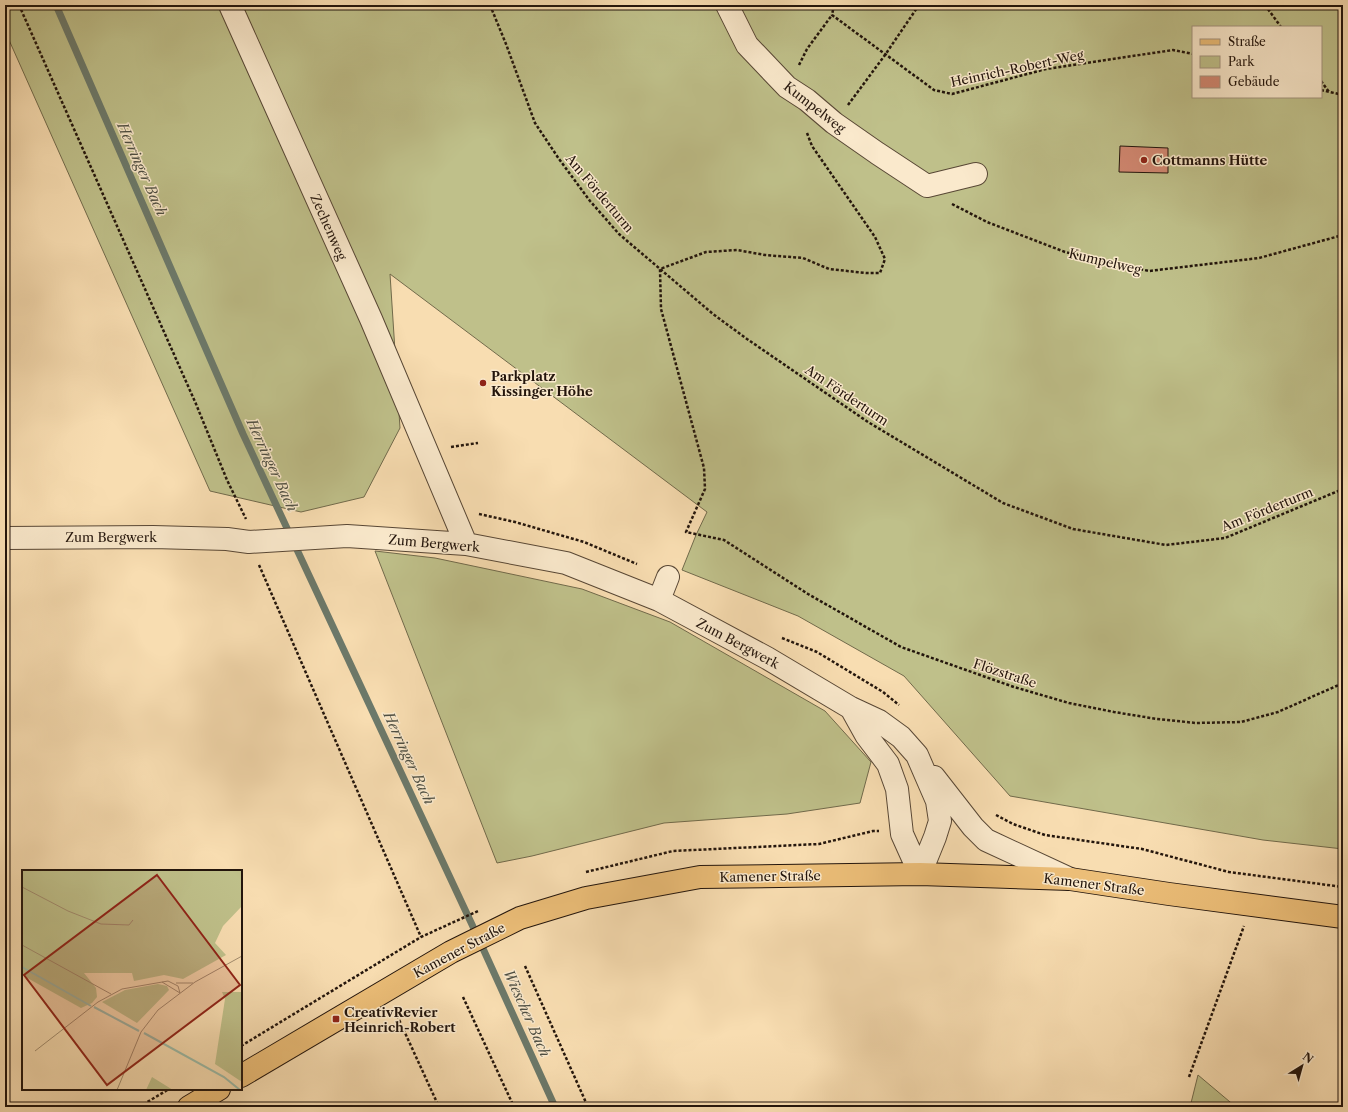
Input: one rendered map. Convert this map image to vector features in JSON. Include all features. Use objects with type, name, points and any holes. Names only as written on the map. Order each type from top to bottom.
[{"type":"main road","name":"Kamener Straße","points":[[242,1075],[451,952],[520,918],[586,898],[700,878],[920,874],[1070,879],[1343,917]]},
{"type":"main road","points":[[189,1107],[217,1090]]},
{"type":"street","name":"Zechenweg","points":[[230,5],[371,319],[466,544]]},
{"type":"street","name":"Kumpelweg","points":[[727,5],[747,45],[787,86],[807,100],[834,123],[927,186]]},
{"type":"street","points":[[927,186],[976,174]]},
{"type":"street","name":"Zum Bergwerk","points":[[5,538],[153,537],[226,539],[253,542],[347,536],[466,544],[566,563],[659,600],[767,658],[851,708],[878,721],[901,737],[986,840],[1070,879]]},
{"type":"street","points":[[659,600],[668,577]]},
{"type":"street","points":[[851,708],[866,735],[888,764],[897,789],[902,834],[920,874]]},
{"type":"street","name":"Zum Bergwerk","points":[[917,755],[937,801],[940,821],[935,838],[920,874]]},
{"type":"path","points":[[19,5],[192,396],[421,937]]},
{"type":"path","name":"Am Förderturm","points":[[490,5],[535,123],[590,201],[619,234],[712,314],[747,339],[868,422],[1003,503],[1072,529],[1166,544],[1225,538],[1343,489]]},
{"type":"path","points":[[787,86],[808,49],[832,15],[834,5]]},
{"type":"path","points":[[834,123],[885,55],[919,5]]},
{"type":"path","points":[[1265,5],[1280,26]]},
{"type":"path","name":"Heinrich-Robert-Weg","points":[[832,15],[934,90],[952,94],[1046,70],[1173,50],[1192,54]]},
{"type":"path","points":[[1322,82],[1329,93]]},
{"type":"path","points":[[1322,90],[1343,95]]},
{"type":"path","points":[[660,269],[706,252],[737,250],[765,255],[803,258],[829,268],[880,274],[884,259],[875,237],[812,146],[801,114],[807,100]]},
{"type":"path","name":"Kumpelweg","points":[[927,186],[947,202],[986,222],[1043,244],[1065,252],[1149,271],[1259,258],[1343,235]]},
{"type":"path","name":"Flözstraße","points":[[660,269],[661,309],[704,468],[705,489],[686,532],[724,540],[808,594],[901,647],[1014,687],[1069,704],[1157,719],[1196,723],[1241,722],[1278,712],[1343,683]]},
{"type":"path","points":[[427,451],[478,443]]},
{"type":"path","points":[[995,815],[1013,824],[1045,835],[1142,849],[1229,872],[1343,887]]},
{"type":"path","points":[[1189,1077],[1252,905]]},
{"type":"path","points":[[242,1045],[421,937],[484,908]]},
{"type":"path","points":[[524,966],[588,1107]]},
{"type":"path","points":[[386,990],[439,1107]]},
{"type":"path","points":[[463,997],[514,1107]]},
{"type":"path","points":[[139,1107],[167,1090]]},
{"type":"green space","points":[[5,5],[1343,5],[1343,849],[1263,840],[1010,796],[904,676],[798,616],[682,570],[707,512],[390,274],[400,428],[364,497],[301,512],[210,491],[5,31]]},
{"type":"green space","points":[[375,551],[435,558],[582,589],[670,622],[825,711],[871,762],[860,803],[787,814],[664,823],[532,856],[497,863]]},
{"type":"green space","points":[[1198,1075],[1236,1107],[1190,1107]]},
{"type":"building","name":"Cottmanns Hütte","points":[[1120,146],[1168,148],[1168,173],[1119,172]]},
{"type":"waterway","name":"Herringer Bach","points":[[56,5],[243,434],[475,931],[555,1107]]},
{"type":"place","name":"Cottmanns Hütte","points":[[1144,160]]},
{"type":"place","name":"Parkplatz Kissinger Höhe","points":[[483,383]]},
{"type":"place","name":"CreativRevier Heinrich-Robert","points":[[336,1019]]},
{"type":"water label","name":"Wiescher Bach","points":[[527,1013]]}]
